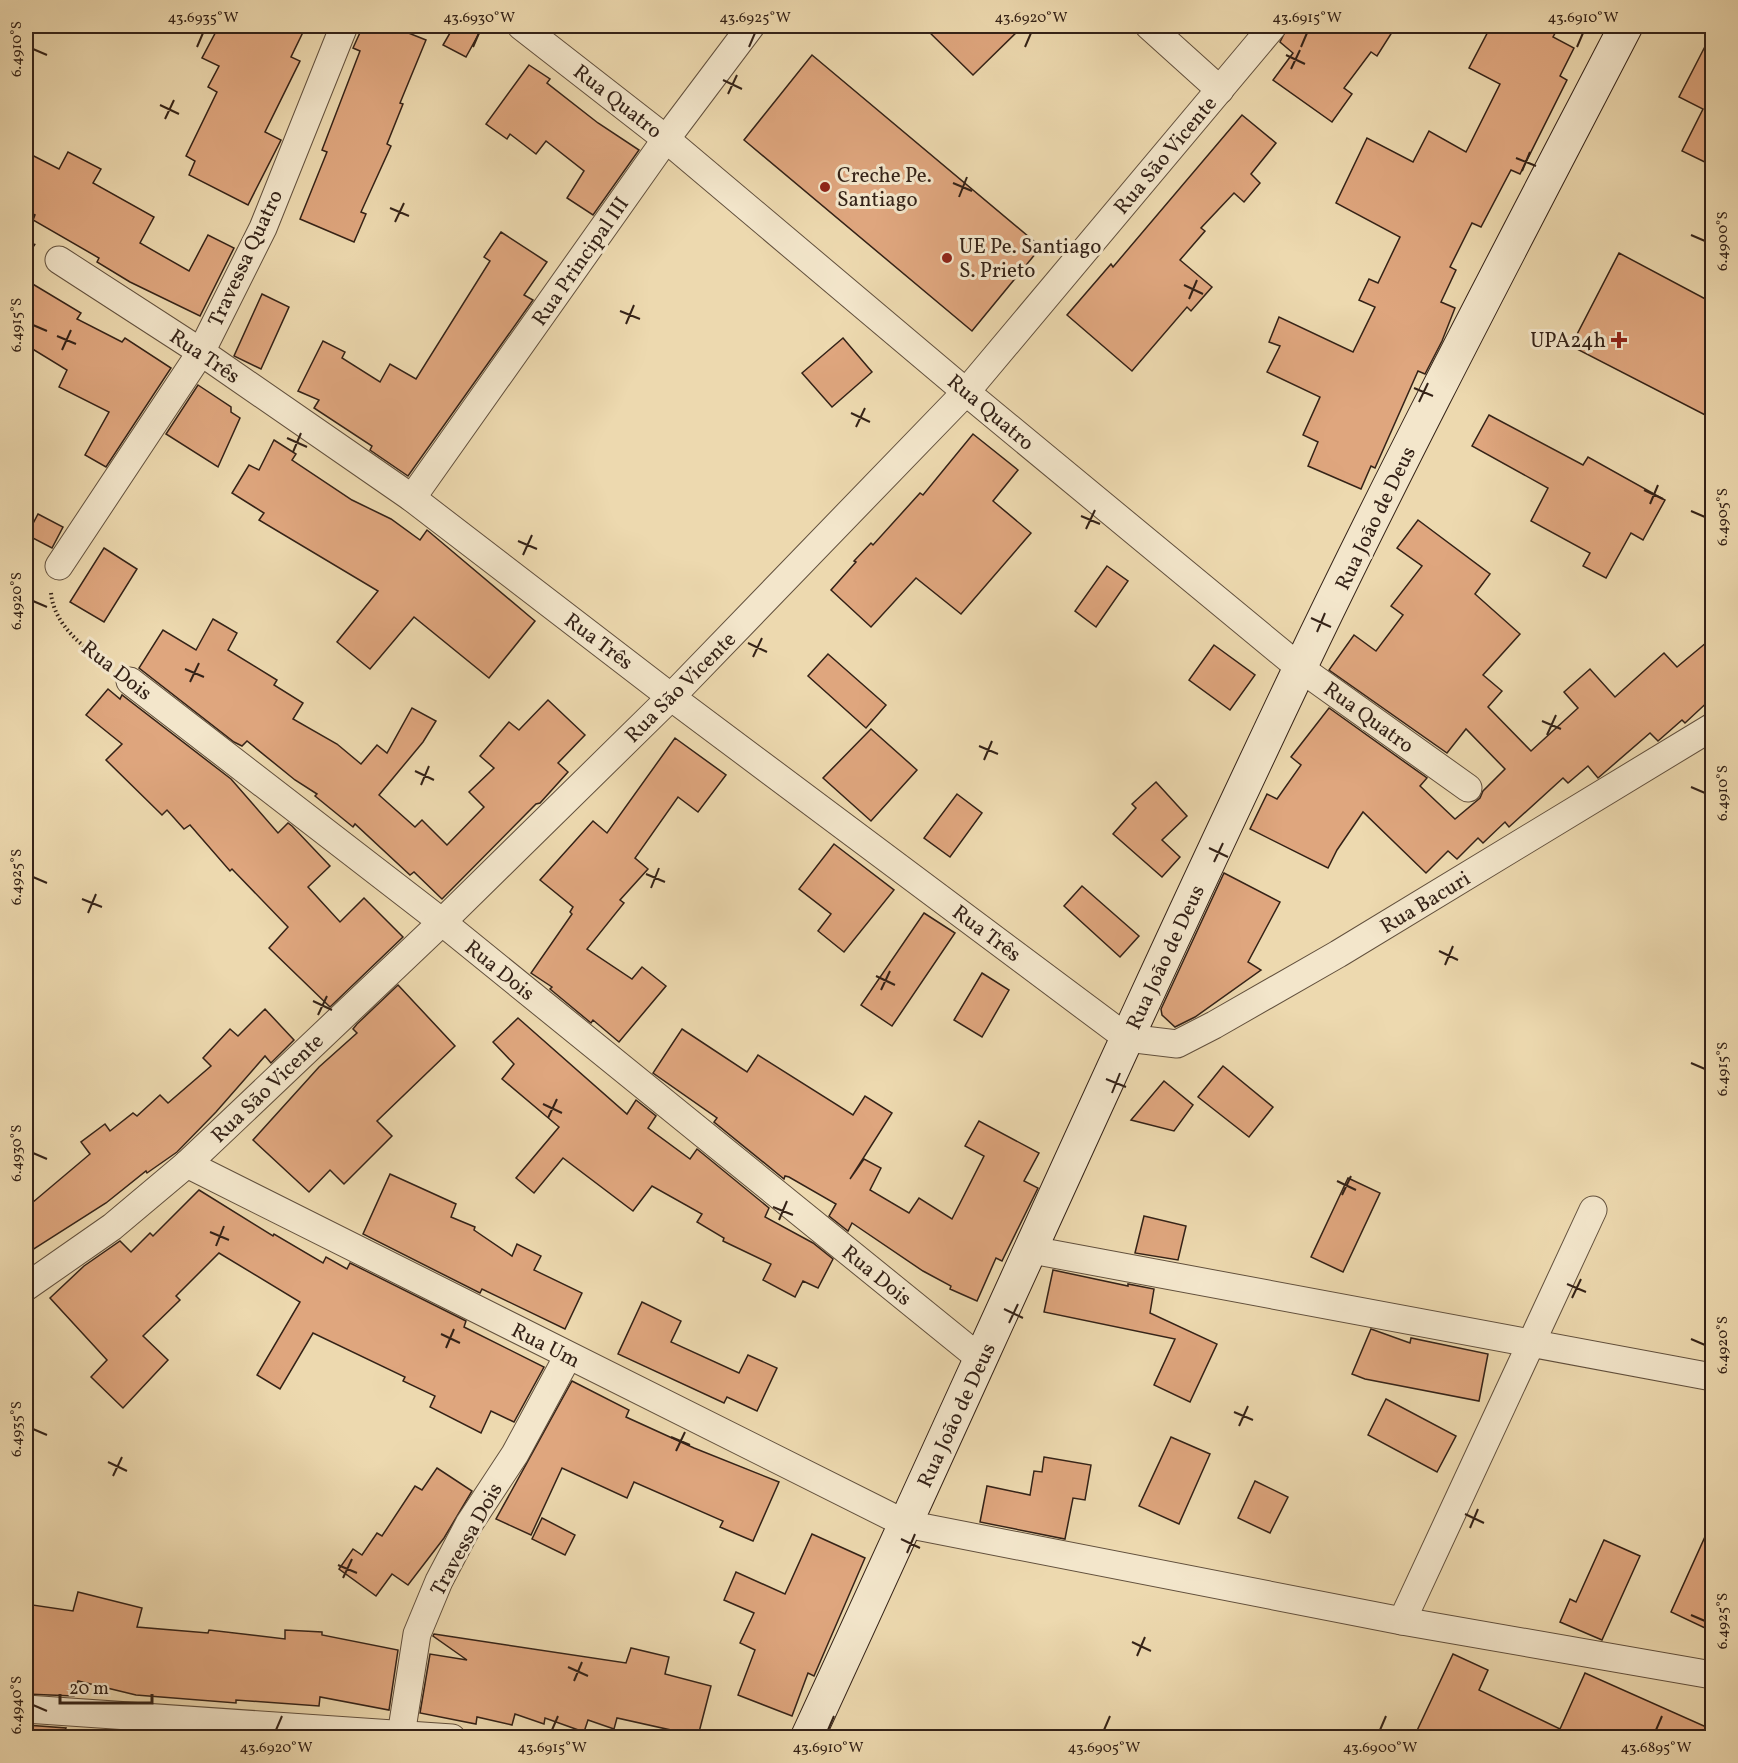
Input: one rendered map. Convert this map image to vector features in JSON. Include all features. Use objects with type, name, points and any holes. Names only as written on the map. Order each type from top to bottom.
[{"type":"street","name":"Travessa Quatro","points":[[59,566],[201,352],[263,228],[344,26]]},
{"type":"street","name":"Rua Quatro","points":[[521,26],[666,139],[966,392],[1300,668],[1468,788]]},
{"type":"street","name":"Rua Principal III","points":[[411,498],[666,139],[751,26]]},
{"type":"street","points":[[1149,26],[1220,90]]},
{"type":"street","name":"Rua São Vicente","points":[[26,1287],[112,1227],[187,1164],[442,922],[671,697],[966,392],[1273,26]]},
{"type":"street","name":"Rua João de Deus","points":[[807,1737],[982,1360],[1127,1038],[1300,668],[1467,331],[1626,26]]},
{"type":"street","name":"Rua Três","points":[[59,260],[201,352],[411,498],[671,697],[1127,1038]]},
{"type":"street","name":"Rua Dois","points":[[130,681],[442,922],[982,1360]]},
{"type":"street","name":"Rua Bacuri","points":[[1127,1038],[1177,1044],[1214,1025],[1348,948],[1713,727]]},
{"type":"street","name":"Rua Um","points":[[187,1164],[906,1524],[1402,1621],[1713,1675]]},
{"type":"street","points":[[1402,1621],[1593,1210]]},
{"type":"street","points":[[1032,1250],[1713,1377]]},
{"type":"street","name":"Travessa Dois","points":[[401,1735],[417,1634],[439,1581],[469,1524],[515,1454],[568,1356]]},
{"type":"street","points":[[26,1709],[124,1727],[452,1737]]},
{"type":"path","name":"Rua Dois","points":[[59,566],[50,584],[52,607],[61,623],[92,654],[130,681]]},
{"type":"building","points":[[219,26],[306,26],[291,57],[300,61],[265,132],[281,140],[248,205],[189,175],[195,161],[186,156],[217,92],[208,87],[219,66],[202,58]]},
{"type":"building","points":[[363,26],[391,26],[426,40],[400,103],[403,104],[387,144],[391,146],[361,212],[366,214],[354,242],[300,219],[327,152],[322,150],[360,51],[353,48]]},
{"type":"building","points":[[454,26],[483,26],[466,57],[443,45]]},
{"type":"building","points":[[923,26],[1023,26],[973,75]]},
{"type":"building","points":[[1288,26],[1396,26],[1377,56],[1371,52],[1344,88],[1352,94],[1332,122],[1273,80],[1293,53],[1280,42]]},
{"type":"building","points":[[1491,26],[1559,26],[1553,37],[1574,48],[1560,76],[1567,80],[1520,174],[1511,170],[1481,227],[1472,223],[1450,267],[1456,270],[1441,302],[1455,308],[1442,341],[1425,374],[1418,371],[1375,468],[1371,466],[1361,489],[1308,466],[1318,442],[1303,435],[1320,397],[1267,372],[1280,346],[1269,342],[1279,317],[1353,352],[1375,307],[1359,300],[1369,279],[1378,283],[1400,237],[1336,203],[1367,138],[1413,162],[1429,131],[1466,152],[1500,84],[1469,68]]},
{"type":"building","points":[[1713,31],[1713,166],[1682,151],[1703,109],[1679,97]]},
{"type":"building","points":[[812,55],[1041,247],[972,331],[744,140]]},
{"type":"building","points":[[529,65],[550,79],[547,83],[598,123],[639,150],[593,215],[567,198],[584,171],[546,141],[536,154],[510,134],[507,139],[486,124]]},
{"type":"building","points":[[1242,115],[1276,143],[1251,174],[1260,183],[1244,202],[1234,193],[1201,228],[1205,231],[1180,260],[1212,287],[1191,311],[1187,307],[1132,371],[1067,315],[1111,264],[1113,267]]},
{"type":"building","points":[[26,152],[59,169],[68,152],[101,169],[93,183],[154,217],[140,243],[189,271],[208,235],[234,248],[200,316],[130,282],[97,262],[99,258],[33,220],[35,215],[26,211]]},
{"type":"building","points":[[501,232],[547,262],[524,295],[533,300],[408,476],[370,450],[372,446],[314,408],[319,400],[298,391],[323,341],[345,352],[342,358],[380,382],[390,364],[416,379],[490,261],[484,257]]},
{"type":"building","points":[[1619,253],[1713,303],[1713,419],[1571,346]]},
{"type":"building","points":[[26,280],[81,313],[77,319],[122,342],[125,338],[171,368],[106,467],[85,455],[109,412],[59,387],[67,370],[26,345]]},
{"type":"building","points":[[262,294],[289,307],[261,369],[234,356]]},
{"type":"building","points":[[843,338],[872,372],[832,407],[802,373]]},
{"type":"building","points":[[198,385],[231,407],[231,412],[240,418],[218,467],[166,434]]},
{"type":"building","points":[[1489,415],[1583,465],[1588,457],[1665,500],[1643,540],[1631,533],[1606,578],[1583,566],[1590,553],[1531,521],[1548,488],[1472,446]]},
{"type":"building","points":[[973,434],[1018,470],[993,501],[1031,533],[961,614],[916,578],[871,627],[831,590],[871,543],[873,545],[920,493],[923,495]]},
{"type":"building","points":[[274,440],[296,454],[292,460],[352,500],[391,519],[420,540],[427,530],[535,621],[489,678],[414,617],[370,669],[337,642],[378,591],[259,520],[264,513],[232,493],[249,465],[259,470]]},
{"type":"building","points":[[38,514],[63,527],[52,548],[27,535]]},
{"type":"building","points":[[1418,520],[1490,574],[1475,594],[1520,634],[1483,675],[1502,691],[1488,707],[1531,751],[1578,708],[1564,692],[1590,669],[1615,697],[1664,653],[1677,667],[1713,637],[1713,697],[1685,723],[1682,720],[1658,741],[1650,733],[1598,778],[1588,766],[1568,783],[1563,778],[1509,827],[1505,822],[1483,843],[1478,838],[1457,859],[1448,851],[1426,873],[1363,812],[1337,850],[1328,868],[1250,829],[1267,794],[1277,799],[1301,765],[1291,757],[1329,708],[1427,778],[1420,786],[1455,819],[1480,798],[1483,791],[1505,769],[1466,729],[1447,753],[1329,670],[1354,635],[1376,651],[1403,615],[1391,606],[1422,566],[1397,548]]},
{"type":"building","points":[[104,548],[137,569],[104,622],[70,602]]},
{"type":"building","points":[[1107,566],[1128,581],[1096,627],[1075,611]]},
{"type":"building","points":[[213,619],[237,633],[228,650],[277,680],[274,685],[303,703],[293,719],[337,744],[361,764],[377,745],[387,753],[412,708],[436,721],[423,742],[379,795],[415,827],[422,820],[447,845],[484,807],[469,792],[494,768],[480,756],[509,722],[519,730],[548,700],[585,735],[558,763],[568,772],[540,803],[536,804],[442,899],[414,872],[410,875],[355,824],[353,827],[315,796],[317,794],[295,780],[247,741],[242,746],[234,742],[139,668],[163,630],[196,650]]},
{"type":"building","points":[[1214,645],[1255,675],[1230,710],[1189,680]]},
{"type":"building","points":[[828,654],[886,705],[866,728],[808,676]]},
{"type":"building","points":[[108,689],[120,699],[122,695],[231,779],[278,833],[288,823],[292,826],[330,866],[308,887],[340,922],[364,898],[403,937],[330,1007],[269,948],[288,927],[232,869],[230,871],[190,825],[184,829],[167,810],[162,815],[106,760],[122,744],[86,715]]},
{"type":"building","points":[[871,729],[917,770],[871,821],[823,778]]},
{"type":"building","points":[[675,738],[726,775],[698,812],[678,797],[635,858],[648,869],[620,900],[624,903],[587,949],[632,979],[642,967],[666,986],[619,1042],[593,1020],[591,1023],[550,989],[552,987],[531,973],[572,914],[570,912],[573,907],[540,880],[593,821],[607,833]]},
{"type":"building","points":[[1156,782],[1187,816],[1162,840],[1180,857],[1162,877],[1113,834],[1136,808],[1132,804]]},
{"type":"building","points":[[957,794],[982,813],[950,857],[924,838]]},
{"type":"building","points":[[834,844],[894,890],[844,952],[818,931],[831,914],[799,889]]},
{"type":"building","points":[[1224,873],[1280,902],[1248,962],[1261,970],[1195,1017],[1175,1027],[1162,1015],[1161,1009]]},
{"type":"building","points":[[1082,886],[1139,936],[1120,957],[1064,906]]},
{"type":"building","points":[[924,913],[955,933],[892,1026],[861,1005]]},
{"type":"building","points":[[982,973],[1009,990],[982,1037],[954,1020]]},
{"type":"building","points":[[398,985],[455,1046],[377,1121],[392,1136],[344,1184],[330,1170],[309,1192],[253,1140],[319,1067],[357,1033],[353,1029],[357,1024]]},
{"type":"building","points":[[265,1009],[294,1040],[271,1063],[265,1056],[177,1152],[147,1173],[146,1171],[106,1203],[26,1254],[26,1208],[90,1154],[81,1142],[105,1124],[110,1131],[133,1113],[137,1116],[160,1095],[168,1103],[211,1066],[203,1058],[230,1029],[238,1036]]},
{"type":"building","points":[[518,1018],[627,1114],[636,1100],[656,1116],[648,1128],[690,1159],[697,1149],[769,1208],[765,1217],[813,1243],[833,1259],[818,1288],[803,1281],[795,1297],[763,1280],[771,1264],[723,1241],[724,1238],[697,1222],[702,1214],[652,1186],[633,1211],[563,1158],[534,1193],[516,1178],[559,1127],[502,1079],[514,1064],[493,1042]]},
{"type":"building","points":[[682,1029],[747,1072],[758,1055],[853,1115],[865,1096],[892,1113],[850,1179],[864,1159],[881,1168],[870,1190],[909,1213],[919,1198],[952,1219],[984,1156],[965,1146],[979,1121],[1039,1153],[1024,1181],[1038,1188],[1002,1261],[996,1258],[977,1301],[950,1289],[951,1286],[923,1271],[852,1223],[848,1231],[829,1216],[836,1204],[789,1177],[785,1176],[784,1179],[714,1122],[717,1118],[653,1073]]},
{"type":"building","points":[[1223,1066],[1273,1107],[1249,1137],[1198,1097]]},
{"type":"building","points":[[1164,1081],[1193,1105],[1174,1131],[1131,1120]]},
{"type":"building","points":[[390,1174],[456,1204],[451,1217],[475,1227],[474,1230],[512,1256],[517,1244],[541,1256],[534,1270],[582,1293],[565,1329],[482,1289],[480,1293],[363,1234]]},
{"type":"building","points":[[1348,1178],[1380,1193],[1343,1272],[1311,1257]]},
{"type":"building","points":[[199,1190],[273,1236],[274,1234],[323,1263],[326,1257],[347,1269],[350,1263],[466,1321],[464,1327],[544,1367],[514,1422],[491,1411],[481,1433],[430,1407],[435,1396],[403,1381],[405,1377],[313,1333],[280,1389],[257,1375],[300,1302],[219,1253],[176,1296],[180,1300],[143,1336],[168,1360],[123,1408],[91,1377],[107,1360],[50,1298],[84,1266],[120,1241],[131,1252],[150,1233],[153,1236]]},
{"type":"building","points":[[1144,1216],[1186,1226],[1178,1260],[1135,1253]]},
{"type":"building","points":[[1053,1270],[1128,1286],[1128,1284],[1154,1289],[1150,1313],[1217,1344],[1190,1402],[1154,1385],[1175,1339],[1044,1312]]},
{"type":"building","points":[[642,1302],[681,1321],[671,1342],[739,1373],[748,1355],[777,1368],[757,1411],[727,1397],[724,1403],[618,1354]]},
{"type":"building","points":[[1371,1329],[1410,1343],[1411,1338],[1488,1354],[1479,1401],[1365,1379],[1352,1374]]},
{"type":"building","points":[[572,1381],[629,1410],[626,1417],[694,1448],[779,1482],[753,1541],[720,1527],[723,1521],[634,1482],[627,1498],[562,1468],[531,1535],[496,1519]]},
{"type":"building","points":[[1386,1399],[1456,1436],[1437,1472],[1368,1435]]},
{"type":"building","points":[[1171,1437],[1210,1454],[1179,1524],[1139,1506]]},
{"type":"building","points":[[1044,1457],[1091,1465],[1085,1500],[1073,1498],[1065,1539],[980,1522],[987,1486],[1030,1495],[1034,1471],[1042,1472]]},
{"type":"building","points":[[437,1468],[472,1491],[444,1538],[408,1585],[392,1574],[376,1596],[339,1569],[353,1549],[362,1555],[377,1533],[382,1536],[415,1486],[422,1490]]},
{"type":"building","points":[[1255,1481],[1288,1497],[1270,1533],[1238,1518]]},
{"type":"building","points":[[542,1518],[575,1535],[565,1555],[532,1539]]},
{"type":"building","points":[[1713,1519],[1713,1612],[1705,1628],[1671,1612]]},
{"type":"building","points":[[812,1534],[865,1558],[814,1676],[808,1673],[792,1716],[738,1695],[755,1650],[740,1643],[754,1613],[724,1600],[736,1572],[785,1594]]},
{"type":"building","points":[[1604,1540],[1640,1556],[1602,1640],[1560,1622],[1570,1599],[1576,1602]]},
{"type":"building","points":[[78,1592],[142,1608],[137,1627],[208,1633],[209,1630],[285,1639],[285,1630],[322,1632],[322,1635],[398,1650],[389,1710],[320,1697],[319,1706],[236,1700],[236,1703],[136,1695],[78,1681],[74,1696],[26,1694],[26,1604],[73,1611]]},
{"type":"building","points":[[434,1634],[626,1663],[631,1648],[669,1657],[665,1674],[711,1686],[698,1736],[617,1718],[614,1729],[588,1720],[584,1732],[545,1718],[544,1724],[515,1714],[512,1725],[477,1717],[476,1724],[420,1713],[430,1654],[467,1660],[433,1636]]},
{"type":"building","points":[[1453,1654],[1488,1670],[1479,1690],[1560,1729],[1585,1673],[1713,1730],[1713,1737],[1414,1737]]},
{"type":"building","points":[[26,1725],[66,1728],[63,1737],[26,1737]]},
{"type":"place","name":"Creche Pe. Santiago","points":[[825,187]]},
{"type":"place","name":"UE Pe. Santiago S. Prieto","points":[[947,258]]},
{"type":"place","name":"UPA24h","points":[[1619,340]]}]
